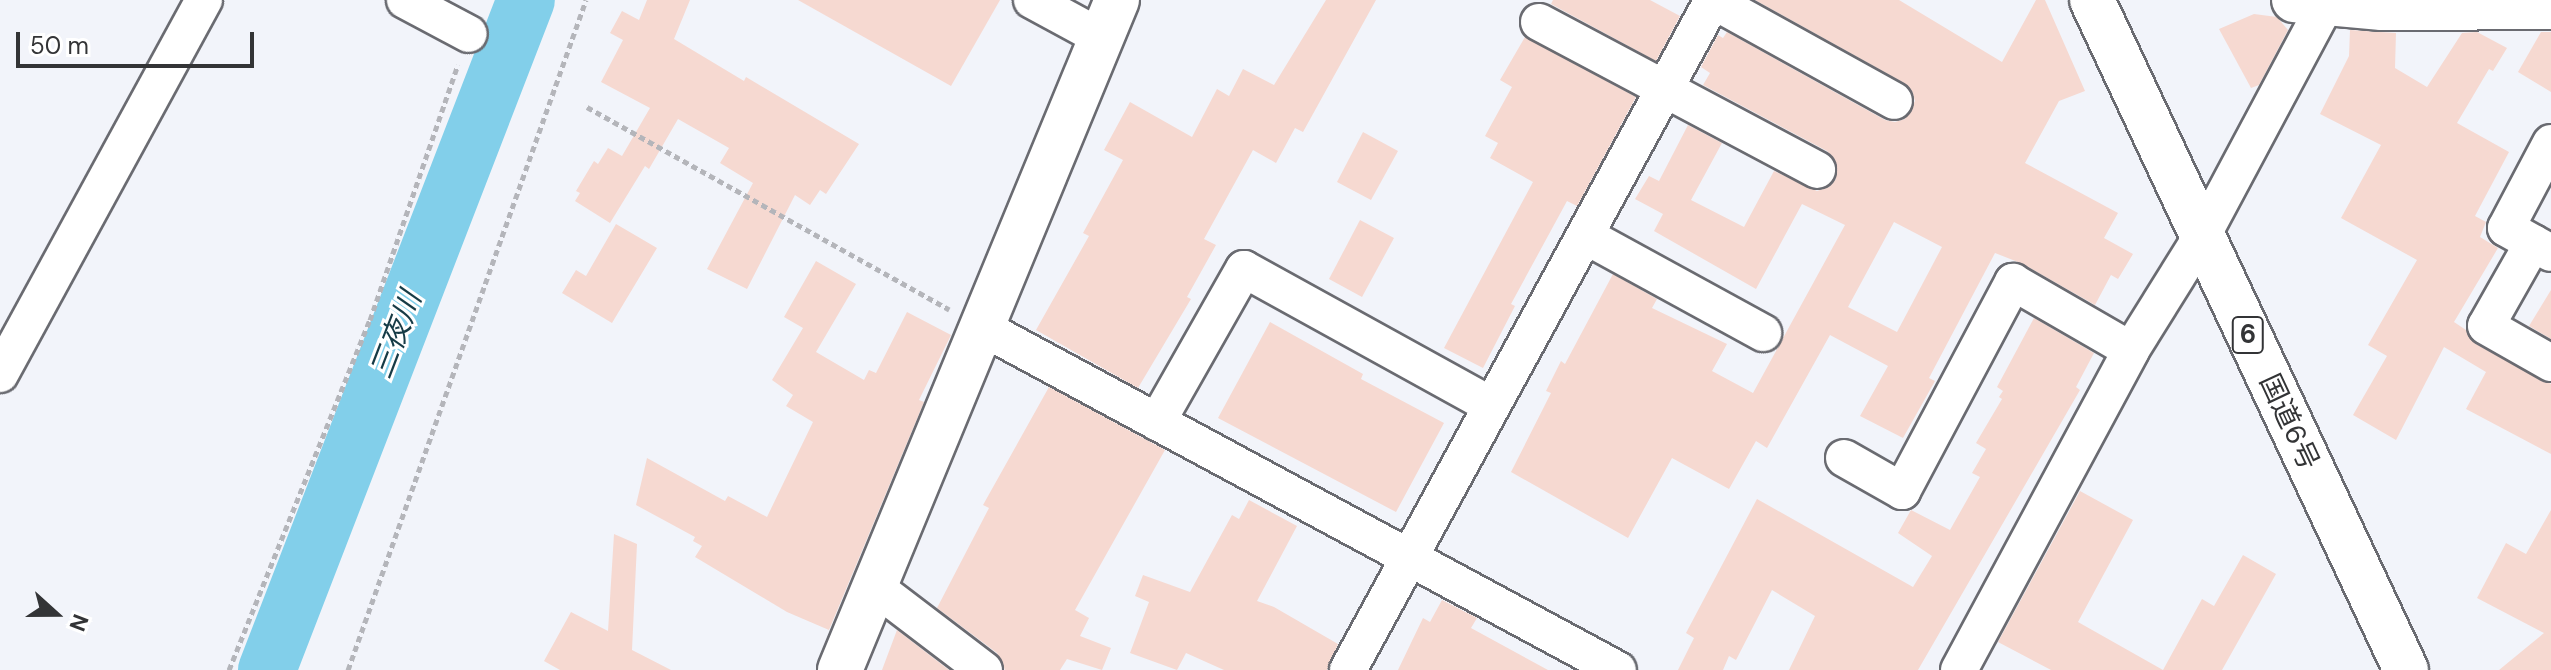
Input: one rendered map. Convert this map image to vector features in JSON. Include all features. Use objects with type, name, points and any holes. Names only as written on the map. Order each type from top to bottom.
[{"type":"main road","name":"国道6号","points":[[2092,0],[2406,670]]},
{"type":"main road","points":[[2315,2],[2551,7]]},
{"type":"main road","points":[[840,670],[1110,19]]},
{"type":"street","points":[[0,374],[204,0]]},
{"type":"street","points":[[405,0],[469,34]]},
{"type":"street","points":[[1032,0],[1110,19]]},
{"type":"street","points":[[1348,670],[1712,0],[1894,101]]},
{"type":"street","points":[[1959,670],[2131,350],[2202,236],[2315,2]]},
{"type":"street","points":[[1539,22],[1817,170]]},
{"type":"street","points":[[2551,143],[2506,228],[2542,248],[2486,326],[2551,363]]},
{"type":"street","points":[[1586,236],[1763,333]]},
{"type":"street","points":[[1157,422],[1244,269],[1490,405]]},
{"type":"street","points":[[1844,458],[1902,491],[2013,282],[2131,350]]},
{"type":"street","points":[[983,328],[1407,559],[1560,656],[1618,670]]},
{"type":"street","points":[[875,587],[984,670]]},
{"type":"path","points":[[348,670],[586,0]]},
{"type":"path","points":[[229,670],[370,320],[469,34]]},
{"type":"path","points":[[587,107],[983,328]]},
{"type":"building","points":[[647,0],[690,0],[674,39],[744,81],[746,77],[859,144],[826,194],[820,190],[810,205],[795,195],[747,289],[707,269],[753,183],[720,163],[729,148],[678,119],[649,169],[645,166],[610,223],[575,201],[580,193],[576,191],[594,161],[598,164],[608,148],[622,156],[650,108],[601,82],[623,40],[610,33],[622,11],[639,20]]},
{"type":"building","points":[[798,0],[1000,0],[951,86]]},
{"type":"building","points":[[1326,0],[1376,0],[1303,132],[1295,128],[1276,163],[1253,150],[1204,239],[1216,245],[1187,297],[1191,299],[1138,388],[1036,330],[1089,236],[1083,233],[1123,160],[1104,150],[1130,102],[1192,137],[1217,89],[1229,96],[1243,69],[1274,85]]},
{"type":"building","points":[[1553,0],[1650,0],[1680,16],[1656,61],[1551,4]]},
{"type":"building","points":[[1755,0],[1899,0],[2002,62],[2036,0],[2045,0],[2085,91],[2059,101],[2025,163],[2118,213],[2104,238],[2133,254],[2118,279],[2111,275],[2095,305],[2023,264],[1995,253],[1929,378],[1935,381],[1903,438],[1860,416],[1888,366],[1830,335],[1767,448],[1756,441],[1729,489],[1672,458],[1628,538],[1511,472],[1551,393],[1546,391],[1561,361],[1565,364],[1613,274],[1657,299],[1652,308],[1727,344],[1712,371],[1753,393],[1845,225],[1802,204],[1756,289],[1654,231],[1663,214],[1635,199],[1649,176],[1659,181],[1688,125],[1722,143],[1691,200],[1744,227],[1774,171],[1817,191],[1829,187],[1836,179],[1835,160],[1827,151],[1703,85],[1710,73],[1701,67],[1718,35],[1723,38],[1727,32],[1885,120],[1895,122],[1905,119],[1915,101],[1912,91],[1904,83]],"holes":[[[1894,222],[1942,247],[1897,332],[1848,307]]]},
{"type":"building","points":[[2254,14],[2277,17],[2288,30],[2259,85],[2251,88],[2219,29]]},
{"type":"building","points":[[2350,30],[2396,33],[2395,68],[2427,87],[2462,33],[2477,32],[2507,48],[2493,71],[2489,69],[2457,123],[2509,152],[2475,216],[2486,222],[2480,237],[2498,248],[2454,322],[2466,330],[2476,344],[2551,384],[2551,454],[2466,409],[2486,372],[2444,347],[2396,440],[2353,415],[2387,356],[2368,345],[2417,260],[2341,218],[2381,145],[2320,114],[2349,56]]},
{"type":"building","points":[[2541,32],[2551,32],[2551,92],[2518,72]]},
{"type":"building","points":[[1525,37],[1636,97],[1577,206],[1567,201],[1511,304],[1515,306],[1483,368],[1444,348],[1533,182],[1490,158],[1498,143],[1485,136],[1512,87],[1500,80]]},
{"type":"building","points":[[1363,132],[1398,151],[1371,200],[1337,182]]},
{"type":"building","points":[[1360,220],[1394,238],[1362,297],[1329,279]]},
{"type":"building","points":[[616,224],[657,248],[612,323],[562,293],[576,270],[586,276]]},
{"type":"building","points":[[816,261],[856,284],[816,352],[864,380],[869,370],[876,373],[907,312],[951,335],[919,400],[924,402],[829,630],[787,612],[695,557],[702,546],[693,541],[695,537],[636,505],[647,458],[725,501],[728,496],[767,517],[813,422],[786,406],[793,395],[772,380],[803,328],[784,317]]},
{"type":"building","points":[[2551,290],[2551,339],[2529,326]]},
{"type":"building","points":[[2034,318],[2094,353],[2076,387],[2080,390],[1918,670],[1789,670],[1815,616],[1772,590],[1736,660],[1729,656],[1723,670],[1678,670],[1694,638],[1686,633],[1757,499],[1913,587],[1932,556],[1898,533],[1911,510],[1950,530],[1980,477],[1972,473],[1986,449],[1976,443],[2002,399],[1999,397],[2003,391],[1997,387]]},
{"type":"building","points":[[1270,322],[1363,374],[1361,379],[1444,423],[1396,512],[1218,418]]},
{"type":"building","points":[[1049,387],[1165,450],[1075,610],[1089,618],[1080,636],[1111,648],[1102,670],[1067,659],[1060,670],[1005,670],[997,653],[937,608],[989,508],[983,505]]},
{"type":"building","points":[[2080,491],[2133,520],[2078,622],[2163,670],[2051,670],[1998,642]]},
{"type":"building","points":[[1249,500],[1297,526],[1257,601],[1274,607],[1338,644],[1327,670],[1224,670],[1186,653],[1177,670],[1130,653],[1149,602],[1135,596],[1143,575],[1190,592],[1232,515],[1239,519]]},
{"type":"building","points":[[2551,510],[2551,670],[2499,670],[2544,633],[2477,598],[2506,543],[2526,554]]},
{"type":"building","points":[[614,534],[637,544],[632,650],[671,670],[560,670],[544,661],[571,612],[608,631]]},
{"type":"building","points":[[2243,555],[2276,574],[2222,670],[2163,670],[2202,599],[2214,606]]},
{"type":"building","points":[[1442,600],[1477,618],[1471,628],[1548,670],[1398,670],[1423,618],[1430,622]]},
{"type":"building","points":[[897,630],[949,670],[882,670]]},
{"type":"waterway","name":"三夜川","points":[[267,670],[526,0]]}]
